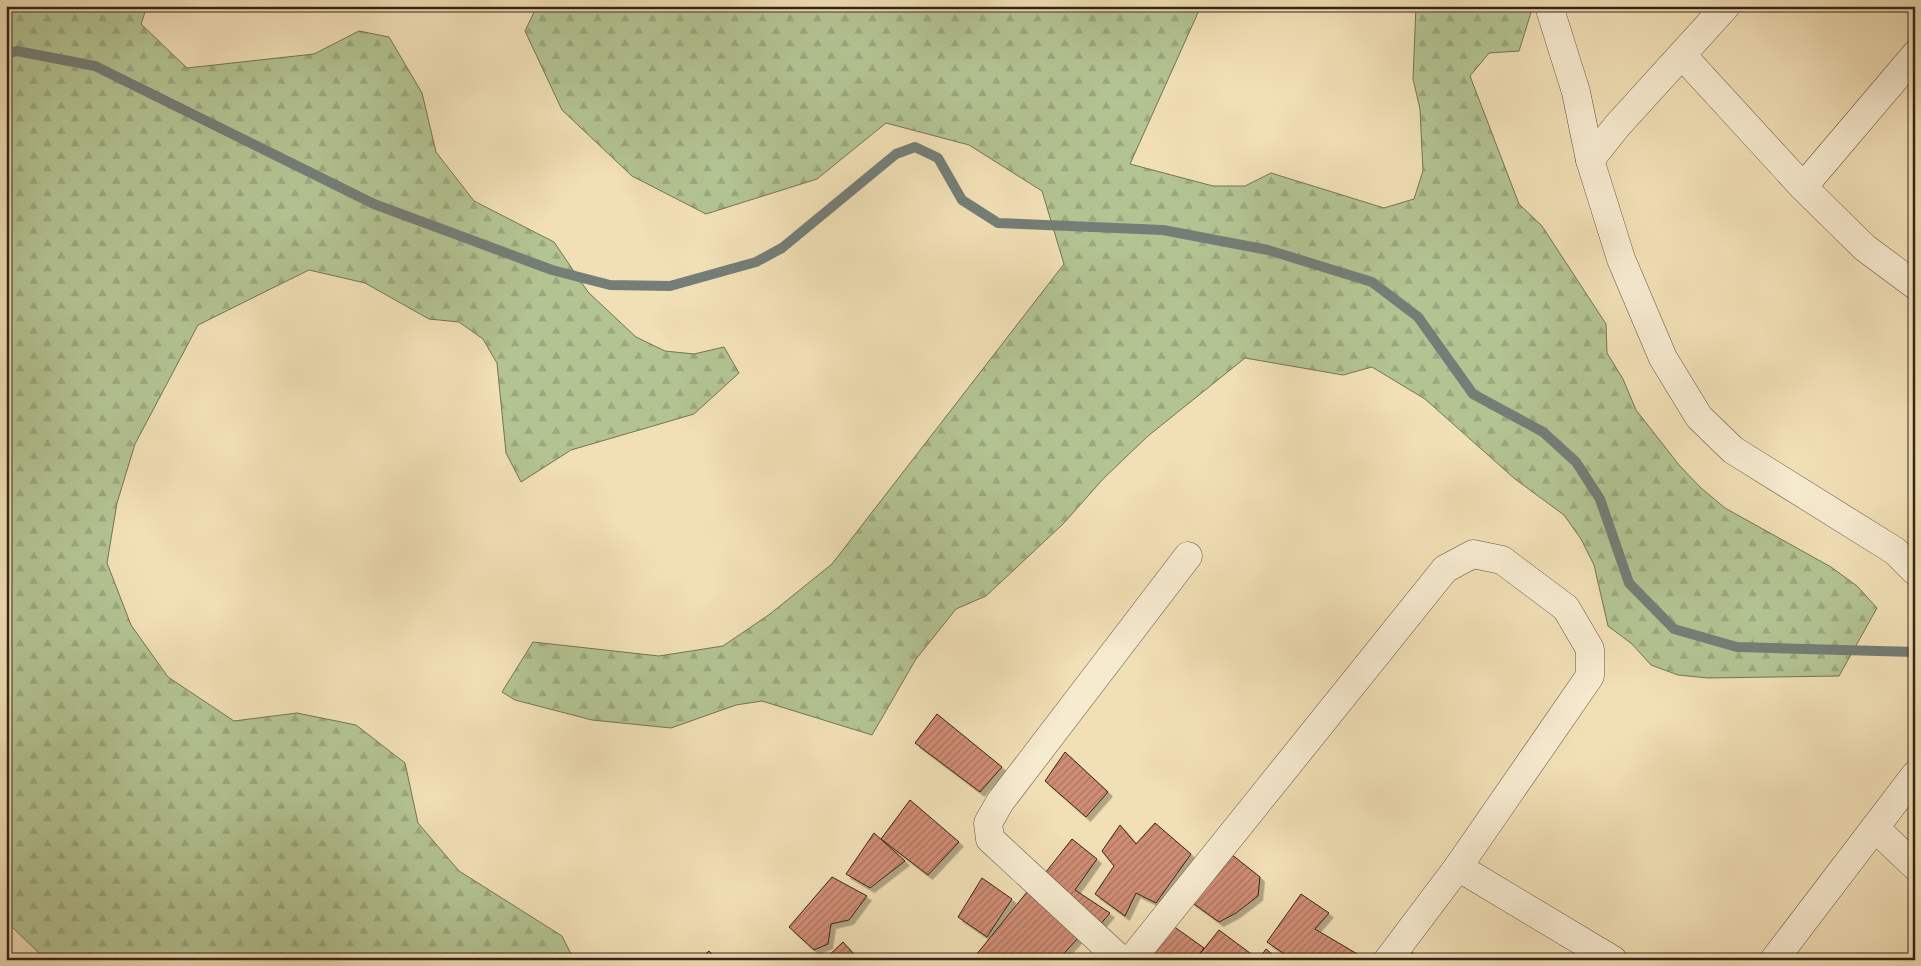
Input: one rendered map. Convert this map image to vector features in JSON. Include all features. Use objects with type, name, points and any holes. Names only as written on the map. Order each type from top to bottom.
[{"type":"street","points":[[1549,6],[1576,92],[1590,160],[1620,259],[1664,358],[1699,417],[1733,450],[1895,551],[1915,571]]},
{"type":"street","points":[[1590,160],[1617,126],[1726,6]]},
{"type":"street","points":[[1682,55],[1803,187],[1865,248],[1915,284]]},
{"type":"street","points":[[1803,187],[1915,55]]},
{"type":"street","points":[[1132,960],[1445,569],[1473,554],[1502,560],[1566,608],[1590,649],[1590,676],[1458,867],[1388,960]]},
{"type":"street","points":[[1121,960],[990,840],[988,823],[1000,802],[1188,556]]},
{"type":"street","points":[[1774,960],[1915,775]]},
{"type":"street","points":[[1875,828],[1915,866]]},
{"type":"street","points":[[1458,867],[1613,960]]},
{"type":"green space","points":[[6,6],[147,6],[141,24],[187,68],[314,54],[359,31],[389,37],[422,93],[436,152],[474,201],[554,242],[588,292],[636,337],[665,351],[694,354],[724,347],[739,373],[694,414],[571,450],[521,482],[506,453],[497,363],[483,339],[459,322],[429,319],[365,283],[309,270],[198,325],[135,444],[117,503],[107,563],[131,625],[168,677],[234,721],[297,713],[356,725],[405,763],[418,823],[459,871],[562,936],[574,960],[46,960],[6,921]]},
{"type":"green space","points":[[537,6],[1201,6],[1130,164],[1213,186],[1245,186],[1271,173],[1384,208],[1414,199],[1423,171],[1420,109],[1413,79],[1416,6],[1533,6],[1519,51],[1489,53],[1470,76],[1519,204],[1542,226],[1606,324],[1607,353],[1623,379],[1636,410],[1679,465],[1701,488],[1725,508],[1831,567],[1857,586],[1877,608],[1839,676],[1708,678],[1678,675],[1651,665],[1632,644],[1608,626],[1594,565],[1581,539],[1564,515],[1515,479],[1425,399],[1372,367],[1343,375],[1245,358],[1148,436],[1104,478],[1063,524],[986,596],[956,609],[916,659],[872,735],[762,701],[736,705],[671,728],[592,720],[515,700],[502,692],[533,642],[659,656],[723,646],[770,614],[832,564],[1064,264],[1042,191],[969,145],[886,123],[817,179],[706,214],[632,176],[562,110],[525,31]]},
{"type":"building","points":[[937,714],[1002,767],[980,792],[915,743]]},
{"type":"building","points":[[1065,752],[1108,792],[1086,817],[1045,781]]},
{"type":"building","points":[[910,800],[959,842],[928,875],[881,839]]},
{"type":"building","points":[[1155,823],[1191,854],[1156,903],[1136,893],[1125,916],[1095,894],[1114,866],[1102,851],[1120,825],[1136,844]]},
{"type":"building","points":[[874,833],[905,861],[870,888],[846,874]]},
{"type":"building","points":[[1072,839],[1097,859],[1075,890],[1110,913],[1098,927],[1042,877]]},
{"type":"building","points":[[1226,850],[1260,877],[1258,896],[1236,913],[1219,922],[1190,901]]},
{"type":"building","points":[[832,877],[867,896],[849,920],[831,924],[828,944],[814,950],[789,927]]},
{"type":"building","points":[[982,878],[1012,899],[987,937],[958,917]]},
{"type":"building","points":[[1027,892],[1079,937],[1058,960],[972,960]]},
{"type":"building","points":[[1301,894],[1329,913],[1315,929],[1359,955],[1356,960],[1293,960],[1267,942]]},
{"type":"building","points":[[1169,923],[1204,948],[1195,960],[1143,960]]},
{"type":"building","points":[[1219,930],[1258,959],[1258,960],[1195,960]]},
{"type":"building","points":[[843,942],[859,960],[824,960]]},
{"type":"building","points":[[1404,948],[1424,960],[1396,960]]},
{"type":"building","points":[[1266,949],[1279,960],[1258,960]]},
{"type":"building","points":[[709,951],[718,960],[699,960]]},
{"type":"waterway","points":[[6,54],[17,51],[95,66],[374,204],[552,270],[610,285],[670,286],[756,262],[782,248],[896,154],[915,147],[938,158],[962,200],[998,223],[1163,230],[1268,250],[1372,282],[1418,317],[1473,394],[1543,432],[1576,462],[1600,499],[1629,583],[1674,629],[1737,647],[1915,652]]}]
